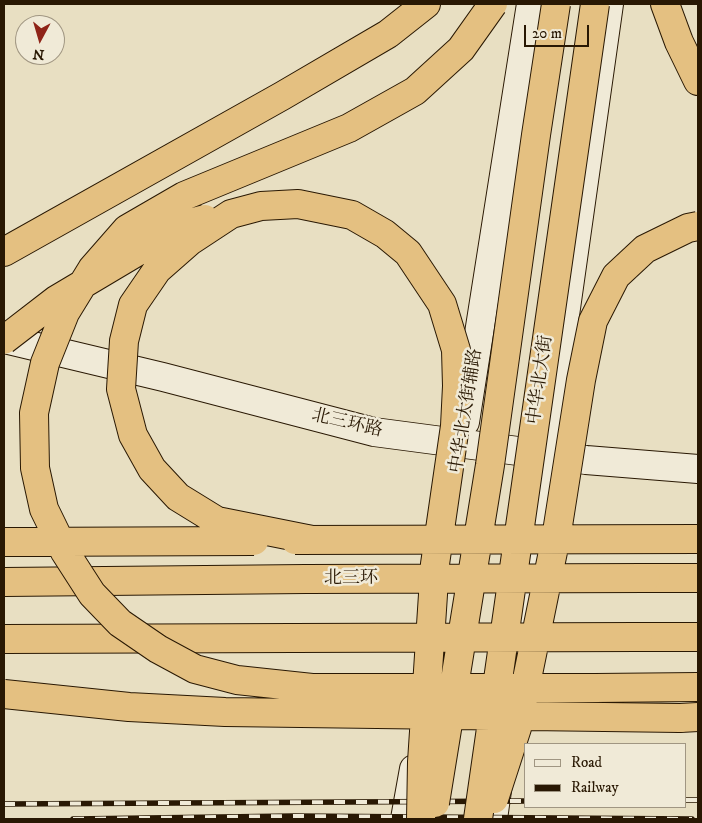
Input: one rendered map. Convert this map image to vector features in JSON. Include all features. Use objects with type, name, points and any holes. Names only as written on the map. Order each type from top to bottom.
[{"type":"highway","points":[[4,252],[380,39],[426,4]]},
{"type":"highway","points":[[493,4],[461,49],[415,91],[349,128],[184,196],[127,229],[87,277],[65,314],[45,363],[34,413],[35,468],[44,509],[65,552],[92,594],[120,623],[158,649],[195,668],[236,680],[312,688],[698,686]]},
{"type":"highway","points":[[433,819],[490,466],[556,4]]},
{"type":"highway","name":"中华北大街","points":[[478,819],[595,4]]},
{"type":"highway","points":[[665,4],[678,42],[698,81]]},
{"type":"highway","points":[[4,339],[56,300],[182,225],[261,206],[298,204],[352,215],[385,234],[408,253],[442,304],[456,350],[458,386],[455,426],[435,564],[422,762],[422,819]]},
{"type":"highway","points":[[261,206],[232,214],[190,241],[157,270],[133,305],[124,341],[121,389],[133,435],[152,469],[178,497],[217,521],[312,540]]},
{"type":"highway","points":[[488,819],[517,728],[557,532],[581,380],[594,321],[616,276],[645,249],[688,228],[698,226]]},
{"type":"highway","points":[[4,542],[698,539]]},
{"type":"highway","name":"北三环","points":[[4,582],[698,578]]},
{"type":"highway","points":[[4,639],[698,637]]},
{"type":"highway","points":[[4,694],[129,707],[225,712],[698,718]]},
{"type":"main road","name":"中华北大街辅路","points":[[405,819],[532,4]]},
{"type":"main road","points":[[493,819],[609,4]]},
{"type":"main road","name":"北三环路","points":[[4,339],[163,377],[374,432],[586,460],[698,469]]},
{"type":"railway","points":[[687,800],[698,800]]},
{"type":"railway","points":[[4,804],[524,801]]},
{"type":"railway","points":[[73,819],[294,816],[692,819]]}]
